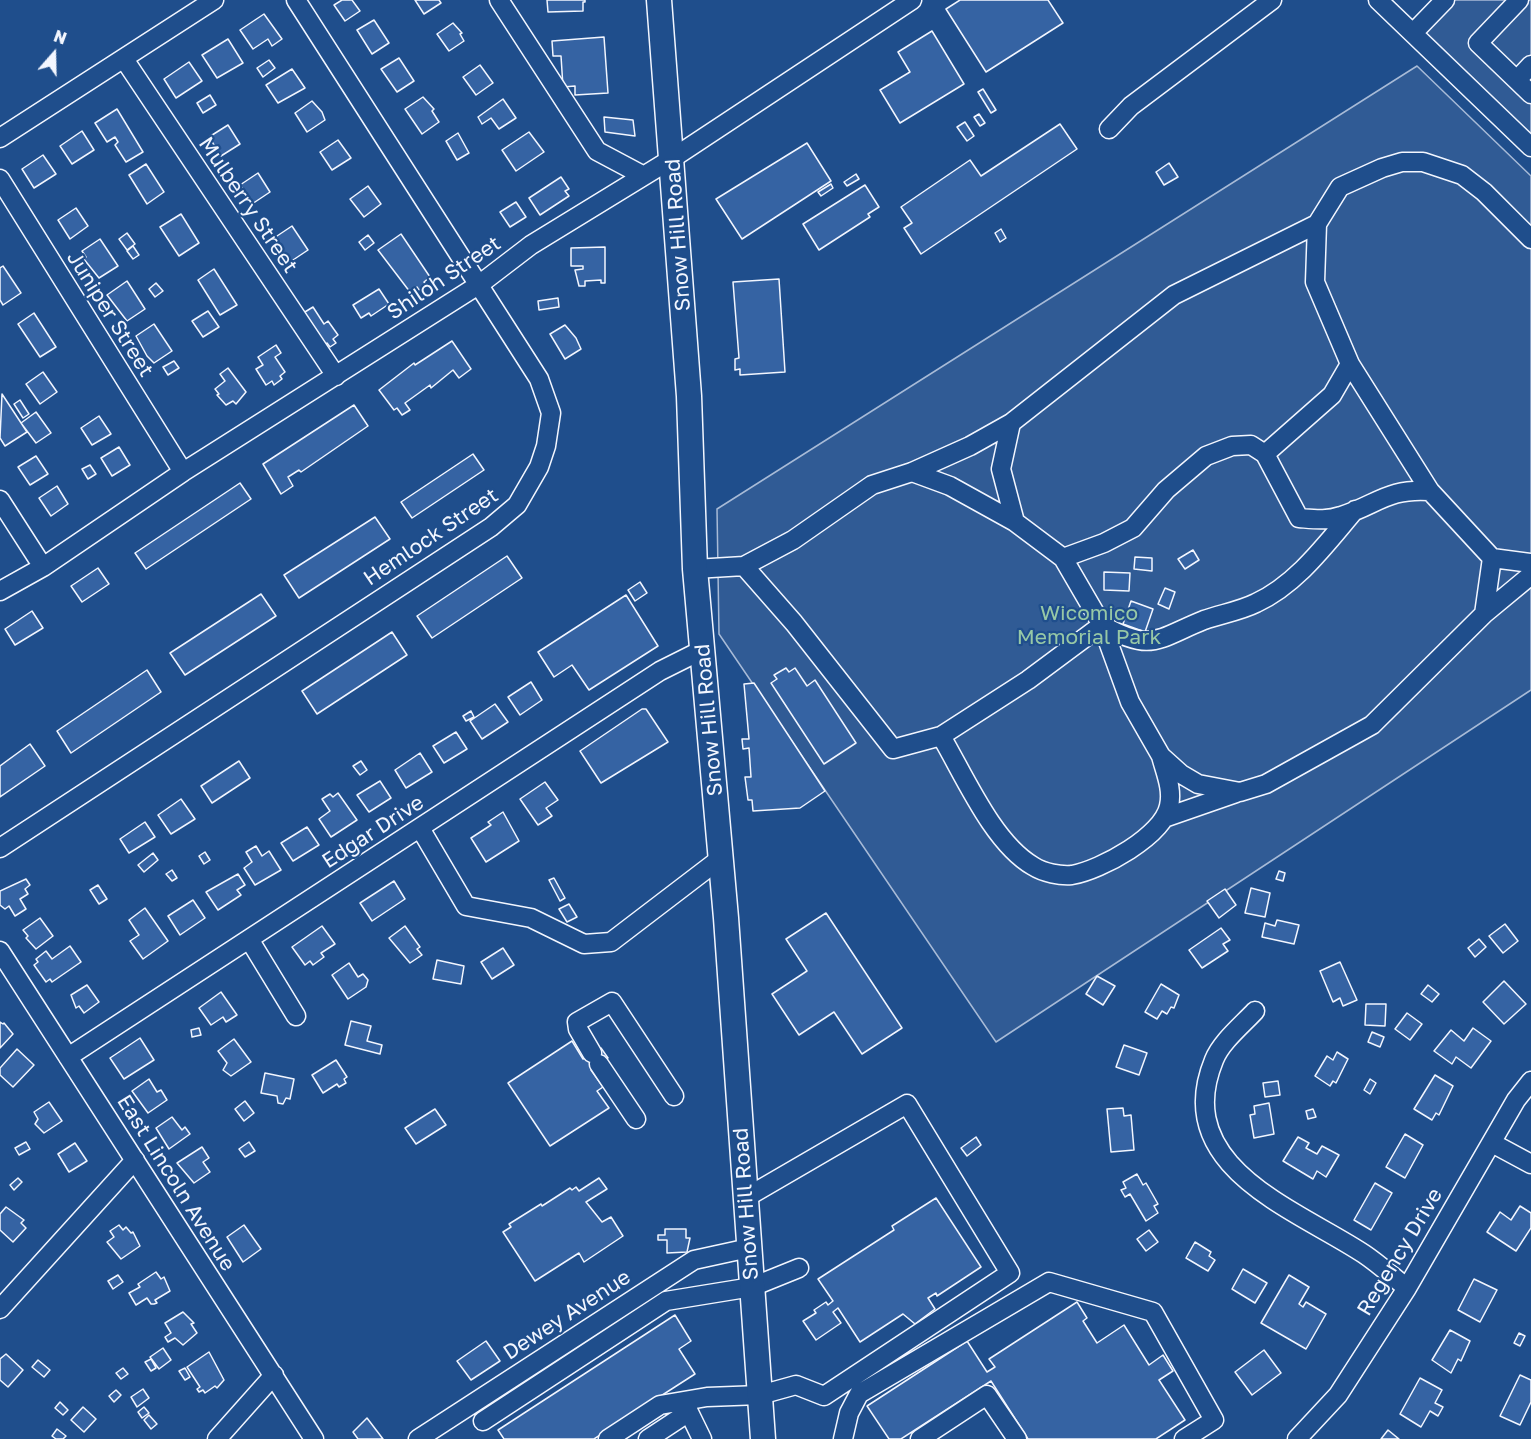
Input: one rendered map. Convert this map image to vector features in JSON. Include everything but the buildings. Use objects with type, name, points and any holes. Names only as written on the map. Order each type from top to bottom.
[{"type":"main road","name":"Snow Hill Road","points":[[659,0],[673,158],[689,396],[695,569],[721,858],[764,1439]]},
{"type":"street","points":[[0,138],[214,0]]},
{"type":"street","name":"Hemlock Street","points":[[0,848],[491,527],[516,505],[539,467],[546,446],[551,413],[539,379],[296,0]]},
{"type":"street","points":[[499,0],[597,151],[644,176]]},
{"type":"street","name":"Shiloh Street","points":[[0,591],[43,567],[183,472],[480,284],[531,245],[673,158],[912,0]]},
{"type":"street","points":[[1109,129],[1131,106],[1272,0]]},
{"type":"street","points":[[1378,0],[1531,147]]},
{"type":"street","points":[[1413,33],[1445,0]]},
{"type":"street","points":[[1519,0],[1478,43],[1531,94]]},
{"type":"street","name":"Mulberry Street","points":[[124,59],[336,376]]},
{"type":"street","points":[[1517,80],[1531,65]]},
{"type":"street","points":[[1531,239],[1484,192],[1462,175],[1423,162],[1402,162],[1382,168],[1340,187],[1317,224],[1315,282],[1350,364],[1430,492],[1492,558],[1531,563]]},
{"type":"street","name":"Juniper Street","points":[[0,179],[183,472]]},
{"type":"street","points":[[695,569],[744,567],[793,540],[872,485],[912,472],[970,446],[1011,423],[1174,295],[1317,224]]},
{"type":"street","points":[[1264,454],[1332,395],[1350,364]]},
{"type":"street","points":[[1011,423],[1002,469],[1015,522]]},
{"type":"street","points":[[1063,558],[1104,543],[1133,528],[1166,490],[1191,466],[1206,456],[1232,446],[1251,445],[1264,454],[1299,518],[1316,534],[1322,549]]},
{"type":"street","points":[[912,472],[950,486],[1015,522],[1063,558],[1102,625],[1130,702],[1161,756],[1170,790],[1169,806],[1156,832],[1093,869],[1057,875],[1033,866],[1005,842],[941,736]]},
{"type":"street","points":[[1299,518],[1320,520],[1340,517],[1380,497],[1411,490],[1430,492]]},
{"type":"street","points":[[0,500],[43,567]]},
{"type":"street","points":[[1102,625],[1122,636],[1140,641],[1172,636],[1203,621],[1254,605],[1278,591],[1322,549],[1355,510]]},
{"type":"street","points":[[1484,614],[1492,558]]},
{"type":"street","points":[[744,567],[794,623],[893,749],[941,736],[1029,680],[1102,625]]},
{"type":"street","points":[[1164,819],[1266,784],[1372,725],[1484,614],[1531,575]]},
{"type":"street","name":"Edgar Drive","points":[[68,1057],[660,671],[704,649]]},
{"type":"street","points":[[1161,756],[1180,774],[1198,784],[1240,792]]},
{"type":"street","points":[[420,828],[466,906],[531,918],[584,944],[611,942],[721,858]]},
{"type":"street","points":[[249,939],[296,1016]]},
{"type":"street","name":"East Lincoln Avenue","points":[[0,951],[314,1439]]},
{"type":"street","points":[[636,1119],[596,1059],[578,1029],[577,1022],[612,1002],[674,1096]]},
{"type":"street","points":[[1255,1011],[1214,1058],[1203,1098],[1214,1141],[1230,1166],[1250,1184],[1301,1218],[1365,1254],[1407,1288]]},
{"type":"street","name":"Regency Drive","points":[[1297,1439],[1338,1395],[1407,1288],[1516,1100],[1531,1081]]},
{"type":"street","points":[[648,1439],[687,1407],[707,1396],[760,1395],[796,1385],[824,1396],[1010,1273],[907,1104],[747,1197]]},
{"type":"street","points":[[1492,1143],[1531,1164]]},
{"type":"street","points":[[0,1309],[135,1160]]},
{"type":"street","name":"Dewey Avenue","points":[[418,1439],[694,1260],[749,1248]]},
{"type":"street","points":[[483,1420],[666,1301],[752,1287],[799,1268]]},
{"type":"street","points":[[843,1439],[849,1413],[859,1394],[1049,1282],[1153,1311],[1214,1420],[1185,1439]]},
{"type":"street","points":[[217,1439],[274,1375]]},
{"type":"street","points":[[920,1439],[987,1395],[1017,1439]]},
{"type":"street","points":[[608,1439],[660,1405],[687,1407]]},
{"type":"street","points":[[687,1407],[702,1439]]},
{"type":"shaded area","points":[[1444,0],[1531,0],[1531,144],[1413,33]]},
{"type":"shaded area","name":"Wicomico Memorial Park","points":[[1417,66],[1531,176],[1531,690],[996,1042],[719,634],[717,509]]}]
